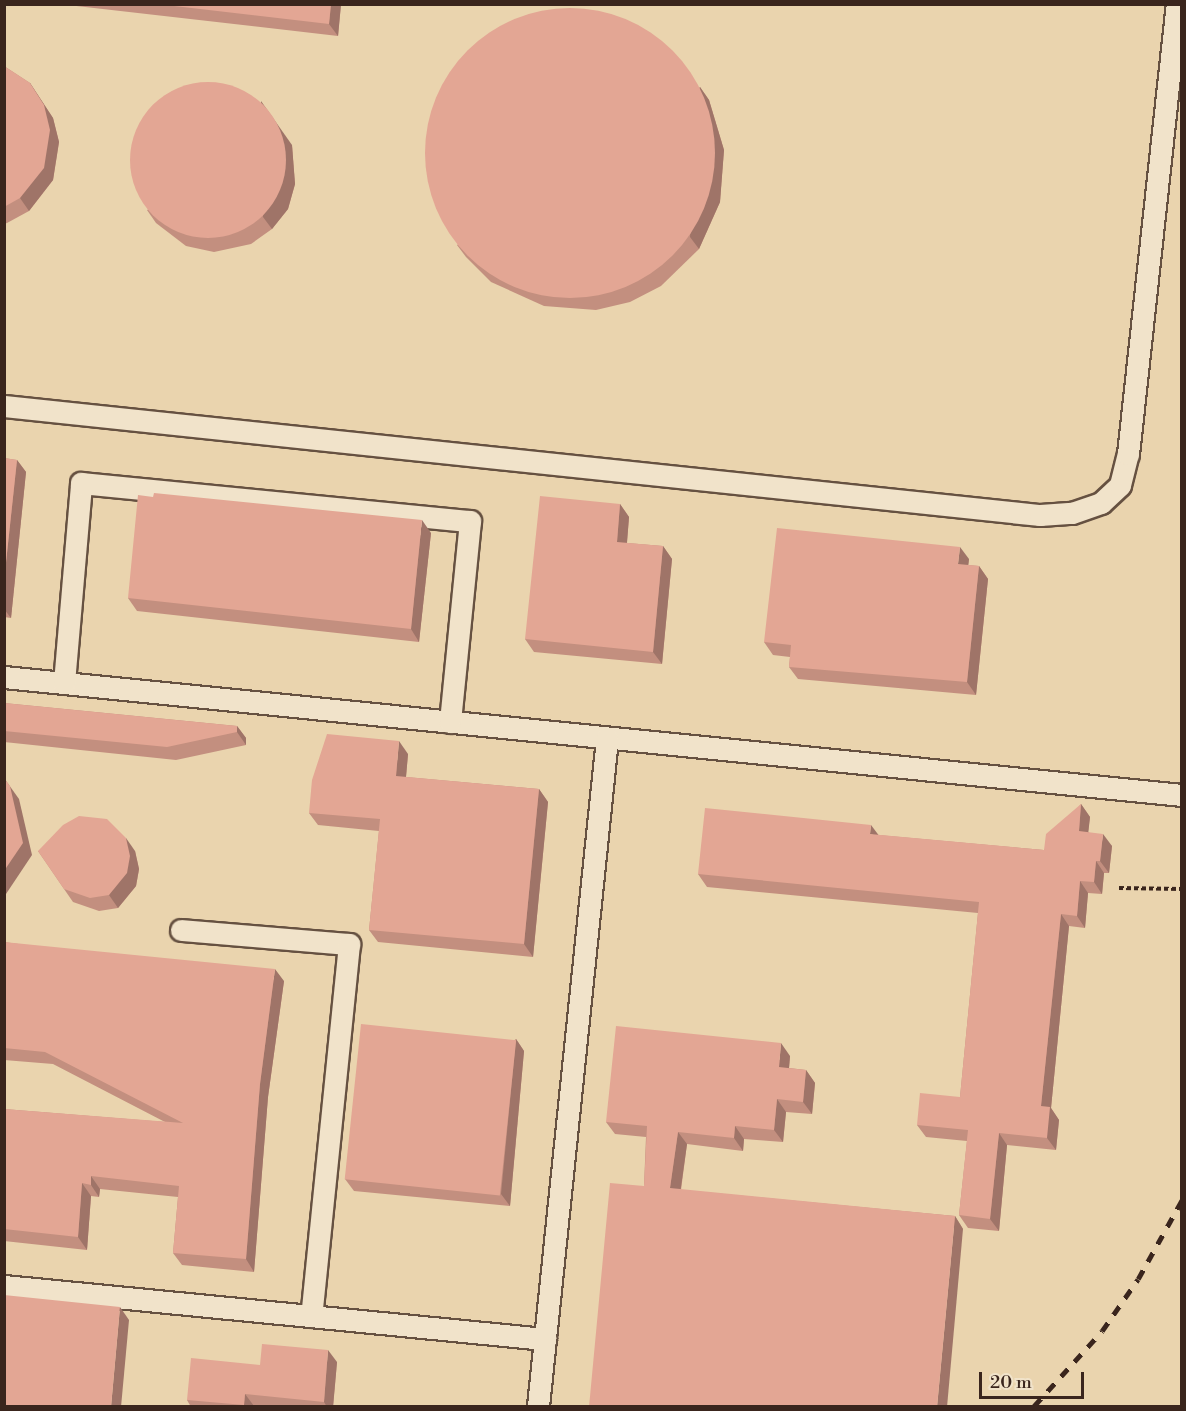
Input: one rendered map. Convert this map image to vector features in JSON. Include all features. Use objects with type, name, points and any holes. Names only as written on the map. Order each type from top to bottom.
[{"type":"lane","points":[[4,406],[1040,515],[1081,510],[1101,503],[1120,485],[1128,454],[1177,4]]},
{"type":"lane","points":[[64,683],[81,483],[470,521],[450,722]]},
{"type":"lane","points":[[4,677],[1182,795]]},
{"type":"lane","points":[[538,1407],[608,738]]},
{"type":"lane","points":[[181,930],[349,945],[311,1316]]},
{"type":"lane","points":[[4,1286],[545,1339]]},
{"type":"path","points":[[1119,888],[1182,889]]},
{"type":"building","points":[[157,4],[331,4],[329,24]]},
{"type":"building","points":[[570,8],[598,11],[625,19],[662,41],[682,61],[704,98],[712,125],[715,153],[712,181],[704,208],[682,245],[662,265],[625,287],[598,295],[570,298],[542,295],[515,287],[478,265],[458,245],[436,208],[428,181],[425,153],[428,125],[436,98],[458,61],[478,41],[515,19],[542,11]]},
{"type":"building","points":[[4,66],[30,83],[44,105],[50,130],[44,168],[20,198],[4,207]]},
{"type":"building","points":[[208,82],[223,83],[238,88],[263,105],[280,130],[285,145],[285,175],[280,190],[263,215],[238,232],[223,237],[208,238],[193,237],[178,232],[153,215],[136,190],[131,175],[130,160],[131,145],[136,130],[153,105],[178,88],[193,83]]},
{"type":"building","points":[[4,458],[17,460],[4,581]]},
{"type":"building","points":[[154,493],[422,520],[411,629],[128,598],[138,495],[153,497]]},
{"type":"building","points":[[540,496],[620,504],[617,542],[663,546],[653,652],[525,639]]},
{"type":"building","points":[[777,528],[960,547],[958,564],[979,566],[967,682],[789,667],[791,645],[764,642]]},
{"type":"building","points":[[4,703],[237,726],[237,732],[167,747],[4,731]]},
{"type":"building","points":[[327,734],[399,741],[396,776],[539,789],[524,944],[369,930],[380,819],[309,813],[312,780]]},
{"type":"building","points":[[4,778],[10,786],[23,843],[4,871]]},
{"type":"building","points":[[1081,804],[1079,831],[1103,834],[1100,861],[1096,861],[1094,882],[1080,881],[1077,916],[1061,914],[1041,1106],[1050,1107],[1047,1138],[999,1133],[990,1219],[959,1215],[968,1130],[917,1125],[920,1093],[960,1097],[979,902],[698,874],[705,808],[871,825],[870,834],[1044,850],[1046,834]]},
{"type":"building","points":[[79,816],[107,819],[126,838],[130,856],[127,873],[109,895],[90,898],[64,889],[38,851],[63,825]]},
{"type":"building","points":[[4,942],[275,969],[260,1084],[246,1259],[173,1253],[179,1186],[91,1176],[91,1185],[82,1183],[78,1237],[4,1229],[4,1109],[183,1123],[45,1052],[4,1048]]},
{"type":"building","points":[[361,1024],[516,1040],[500,1195],[345,1179]]},
{"type":"building","points":[[616,1026],[781,1043],[779,1067],[806,1070],[803,1102],[777,1099],[774,1130],[735,1126],[734,1138],[678,1132],[670,1188],[955,1216],[937,1407],[589,1407],[610,1183],[644,1186],[647,1126],[606,1122]]},
{"type":"building","points":[[4,1295],[120,1307],[111,1407],[4,1407]]},
{"type":"building","points":[[262,1344],[328,1350],[324,1402],[245,1394],[244,1405],[187,1400],[191,1358],[260,1365]]},
{"type":"railway","points":[[1034,1406],[1102,1331],[1138,1279],[1182,1200]]}]
